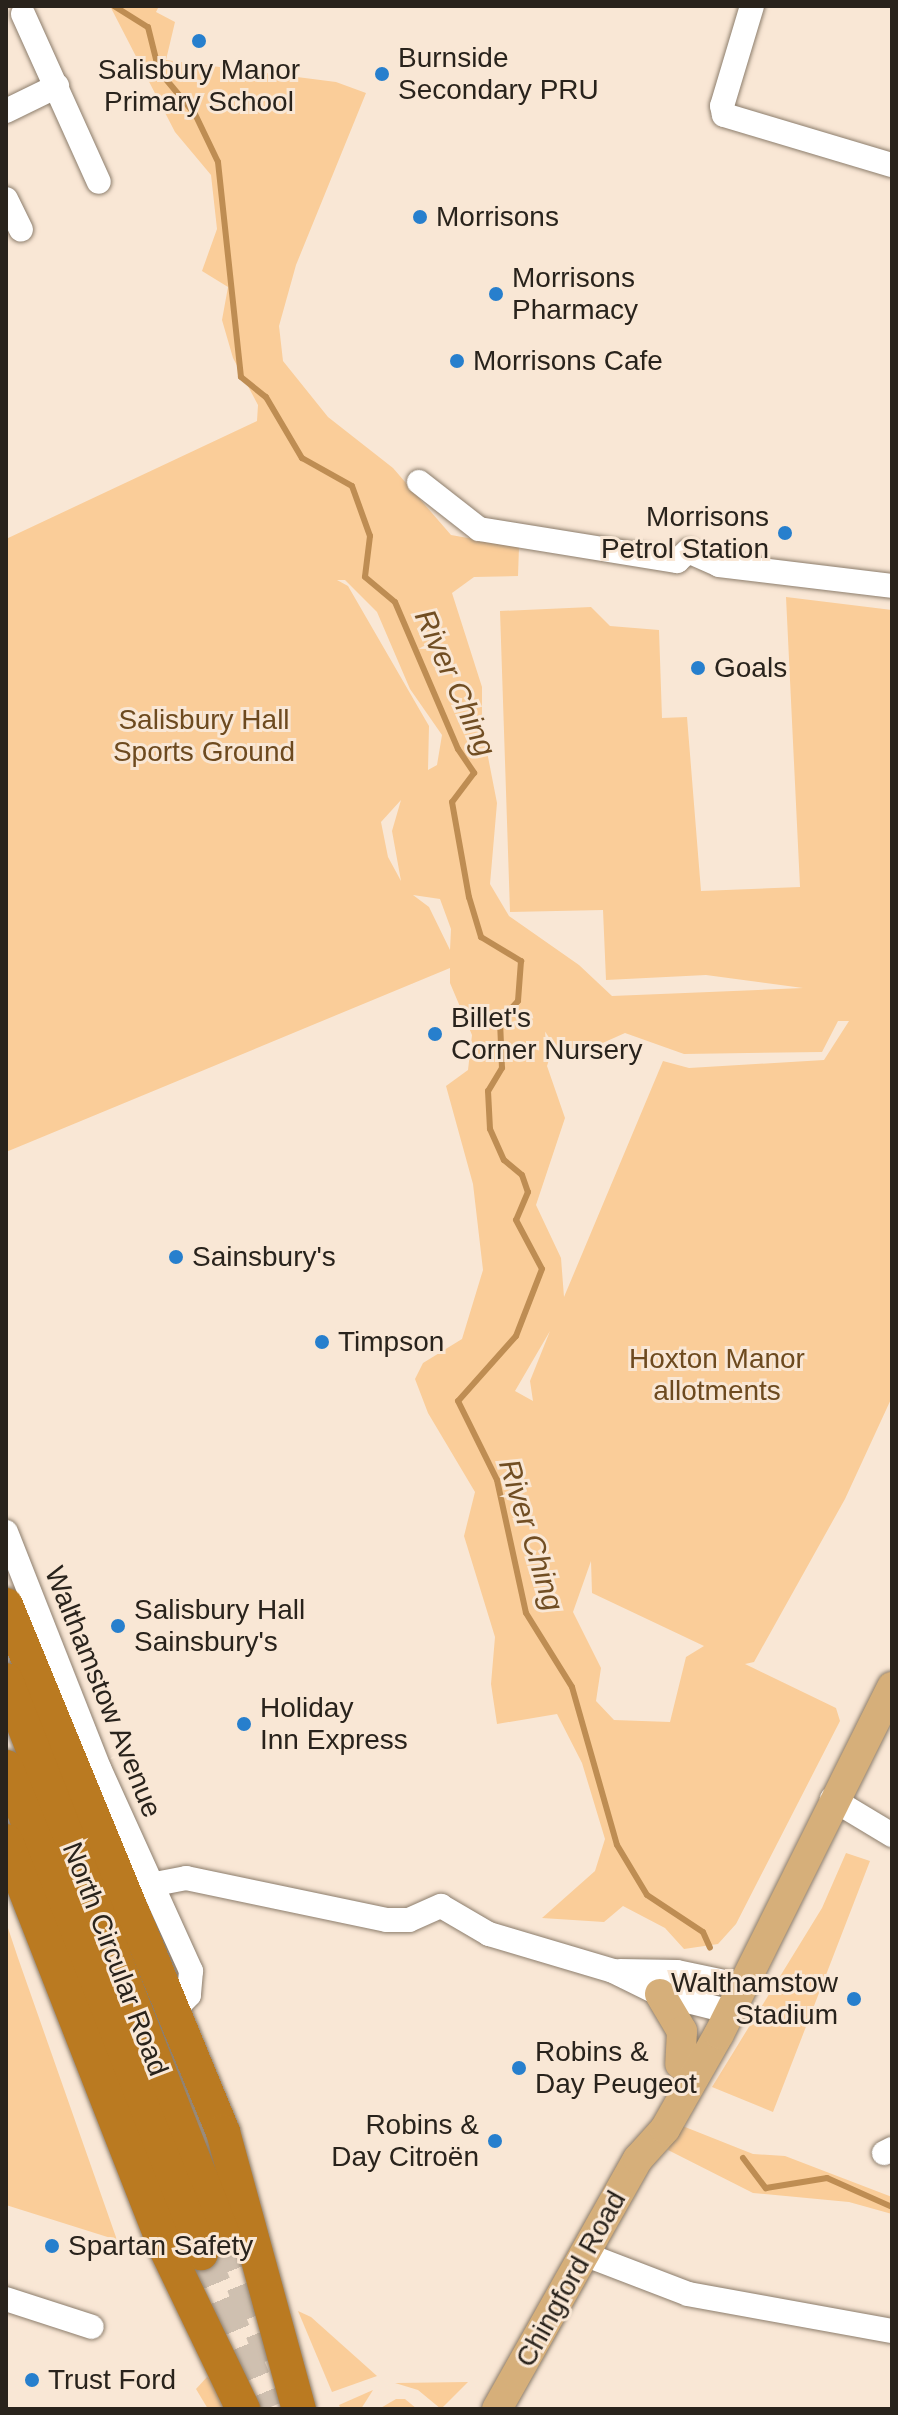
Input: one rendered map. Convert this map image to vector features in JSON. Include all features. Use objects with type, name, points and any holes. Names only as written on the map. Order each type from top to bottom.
[{"type":"highway","points":[[6,1605],[108,1861],[175,2009],[242,2188],[299,2409]]},
{"type":"highway","name":"North Circular Road","points":[[6,1680],[212,2245],[6,1767]]},
{"type":"highway","points":[[6,1841],[166,2249],[241,2407]]},
{"type":"main road","name":"Chingford Road","points":[[495,2405],[539,2341],[638,2159],[665,2129],[729,1996],[748,1948],[767,1931],[892,1687]]},
{"type":"main road","points":[[660,1994],[682,2031],[680,2064]]},
{"type":"main road","name":"Chingford Road","points":[[638,2159],[650,2118],[680,2064],[729,1996]]},
{"type":"street","points":[[752,6],[722,106],[724,115],[892,165]]},
{"type":"street","points":[[23,14],[99,182]]},
{"type":"street","points":[[6,111],[57,86]]},
{"type":"street","points":[[6,199],[21,230]]},
{"type":"street","points":[[419,482],[479,529],[677,561],[688,551],[719,565],[892,586]]},
{"type":"street","name":"Walthamstow Avenue","points":[[6,1532],[147,1880],[191,1971],[189,1995],[175,2009]]},
{"type":"street","points":[[832,1799],[892,1835]]},
{"type":"street","points":[[147,1880],[186,1878],[387,1920],[409,1920],[441,1906],[489,1934],[613,1971],[660,1994],[729,1996]]},
{"type":"street","points":[[613,1971],[677,1972],[729,1996]]},
{"type":"street","points":[[584,2254],[688,2294],[892,2331]]},
{"type":"street","points":[[6,2299],[92,2327]]},
{"type":"green space","points":[[110,6],[159,6],[156,12],[175,22],[166,60],[336,82],[366,93],[296,265],[279,326],[283,361],[328,417],[393,468],[451,535],[519,547],[518,576],[474,577],[452,593],[482,687],[482,726],[497,803],[490,884],[509,916],[579,965],[612,996],[803,988],[706,975],[606,980],[603,910],[510,912],[500,611],[591,607],[610,626],[659,630],[662,718],[687,717],[701,891],[800,887],[786,597],[892,610],[892,1397],[845,1499],[754,1662],[745,1664],[836,1708],[840,1721],[736,1924],[718,1944],[684,1949],[665,1928],[623,1906],[604,1922],[542,1918],[595,1871],[605,1839],[582,1763],[557,1714],[497,1724],[491,1684],[495,1637],[464,1536],[475,1492],[428,1413],[415,1379],[423,1363],[462,1339],[483,1270],[473,1184],[446,1086],[468,1070],[472,1035],[450,983],[450,968],[6,1152],[6,539],[257,421],[258,405],[233,358],[222,320],[228,287],[202,271],[217,229],[211,175],[175,132]],"holes":[[[337,580],[345,580],[377,612],[410,689],[442,735],[437,765],[428,770],[429,726],[348,586]],[[401,800],[392,831],[401,881],[388,857],[381,822]],[[413,895],[440,899],[451,929],[450,950],[429,907]],[[838,1021],[849,1021],[824,1060],[689,1068],[663,1061],[564,1297],[561,1258],[536,1205],[565,1118],[547,1066],[553,1047],[587,1050],[625,1033],[684,1054],[822,1052]],[[550,1331],[530,1381],[533,1401],[515,1391]],[[591,1561],[592,1593],[704,1646],[686,1657],[670,1722],[614,1720],[596,1701],[601,1668],[573,1612]]]},
{"type":"green space","points":[[846,1853],[870,1861],[773,2112],[712,2087],[822,1908]]},
{"type":"green space","points":[[6,1922],[18,1958],[117,2240],[6,2205]]},
{"type":"green space","points":[[680,2125],[753,2154],[785,2156],[892,2197],[892,2214],[849,2202],[753,2193],[668,2150]]},
{"type":"green space","points":[[298,2311],[311,2317],[377,2376],[332,2392]]},
{"type":"green space","points":[[207,2377],[214,2380],[232,2409],[208,2409],[196,2389]]},
{"type":"green space","points":[[468,2382],[441,2409],[418,2390],[395,2383]]},
{"type":"green space","points":[[373,2390],[361,2409],[341,2409],[339,2405]]},
{"type":"green space","points":[[396,2399],[405,2399],[417,2409],[379,2409]]},
{"type":"waterway","name":"River Ching","points":[[114,6],[148,27],[159,71],[195,114],[218,162],[241,377],[266,397],[302,458],[352,486],[370,536],[365,577],[395,602],[458,749],[474,773],[452,802],[469,897],[481,937],[521,961],[518,1001],[500,1021],[502,1068],[488,1091],[490,1129],[504,1160],[522,1175],[528,1192],[516,1220],[542,1269],[516,1336],[458,1401],[497,1480],[526,1613],[572,1687],[617,1845],[647,1895],[703,1932],[710,1948]]},
{"type":"waterway","name":"River Ching","points":[[743,2158],[766,2188],[827,2178],[892,2207]]},
{"type":"tunnel","points":[[224,2237],[273,2359]]},
{"type":"tunnel","points":[[201,2253],[266,2409]]},
{"type":"place","name":"Salisbury Manor Primary School","points":[[199,41]]},
{"type":"place","name":"Burnside Secondary PRU","points":[[382,74]]},
{"type":"place","name":"Morrisons","points":[[420,217]]},
{"type":"place","name":"Morrisons Pharmacy","points":[[496,294]]},
{"type":"place","name":"Morrisons Cafe","points":[[457,361]]},
{"type":"place","name":"Morrisons Petrol Station","points":[[785,533]]},
{"type":"place","name":"Goals","points":[[698,668]]},
{"type":"place","name":"Billet's Corner Nursery","points":[[435,1034]]},
{"type":"place","name":"Sainsbury's","points":[[176,1257]]},
{"type":"place","name":"Timpson","points":[[322,1342]]},
{"type":"place","name":"Salisbury Hall Sainsbury's","points":[[118,1626]]},
{"type":"place","name":"Holiday Inn Express","points":[[244,1724]]},
{"type":"place","name":"Walthamstow Stadium","points":[[854,1999]]},
{"type":"place","name":"Robins & Day Peugeot","points":[[519,2068]]},
{"type":"place","name":"Robins & Day Citroën","points":[[495,2141]]},
{"type":"place","name":"Spartan Safety","points":[[52,2246]]},
{"type":"place","name":"Trust Ford","points":[[32,2380]]},
{"type":"park label","name":"Salisbury Hall Sports Ground","points":[[204,736]]},
{"type":"park label","name":"Hoxton Manor allotments","points":[[717,1375]]}]
